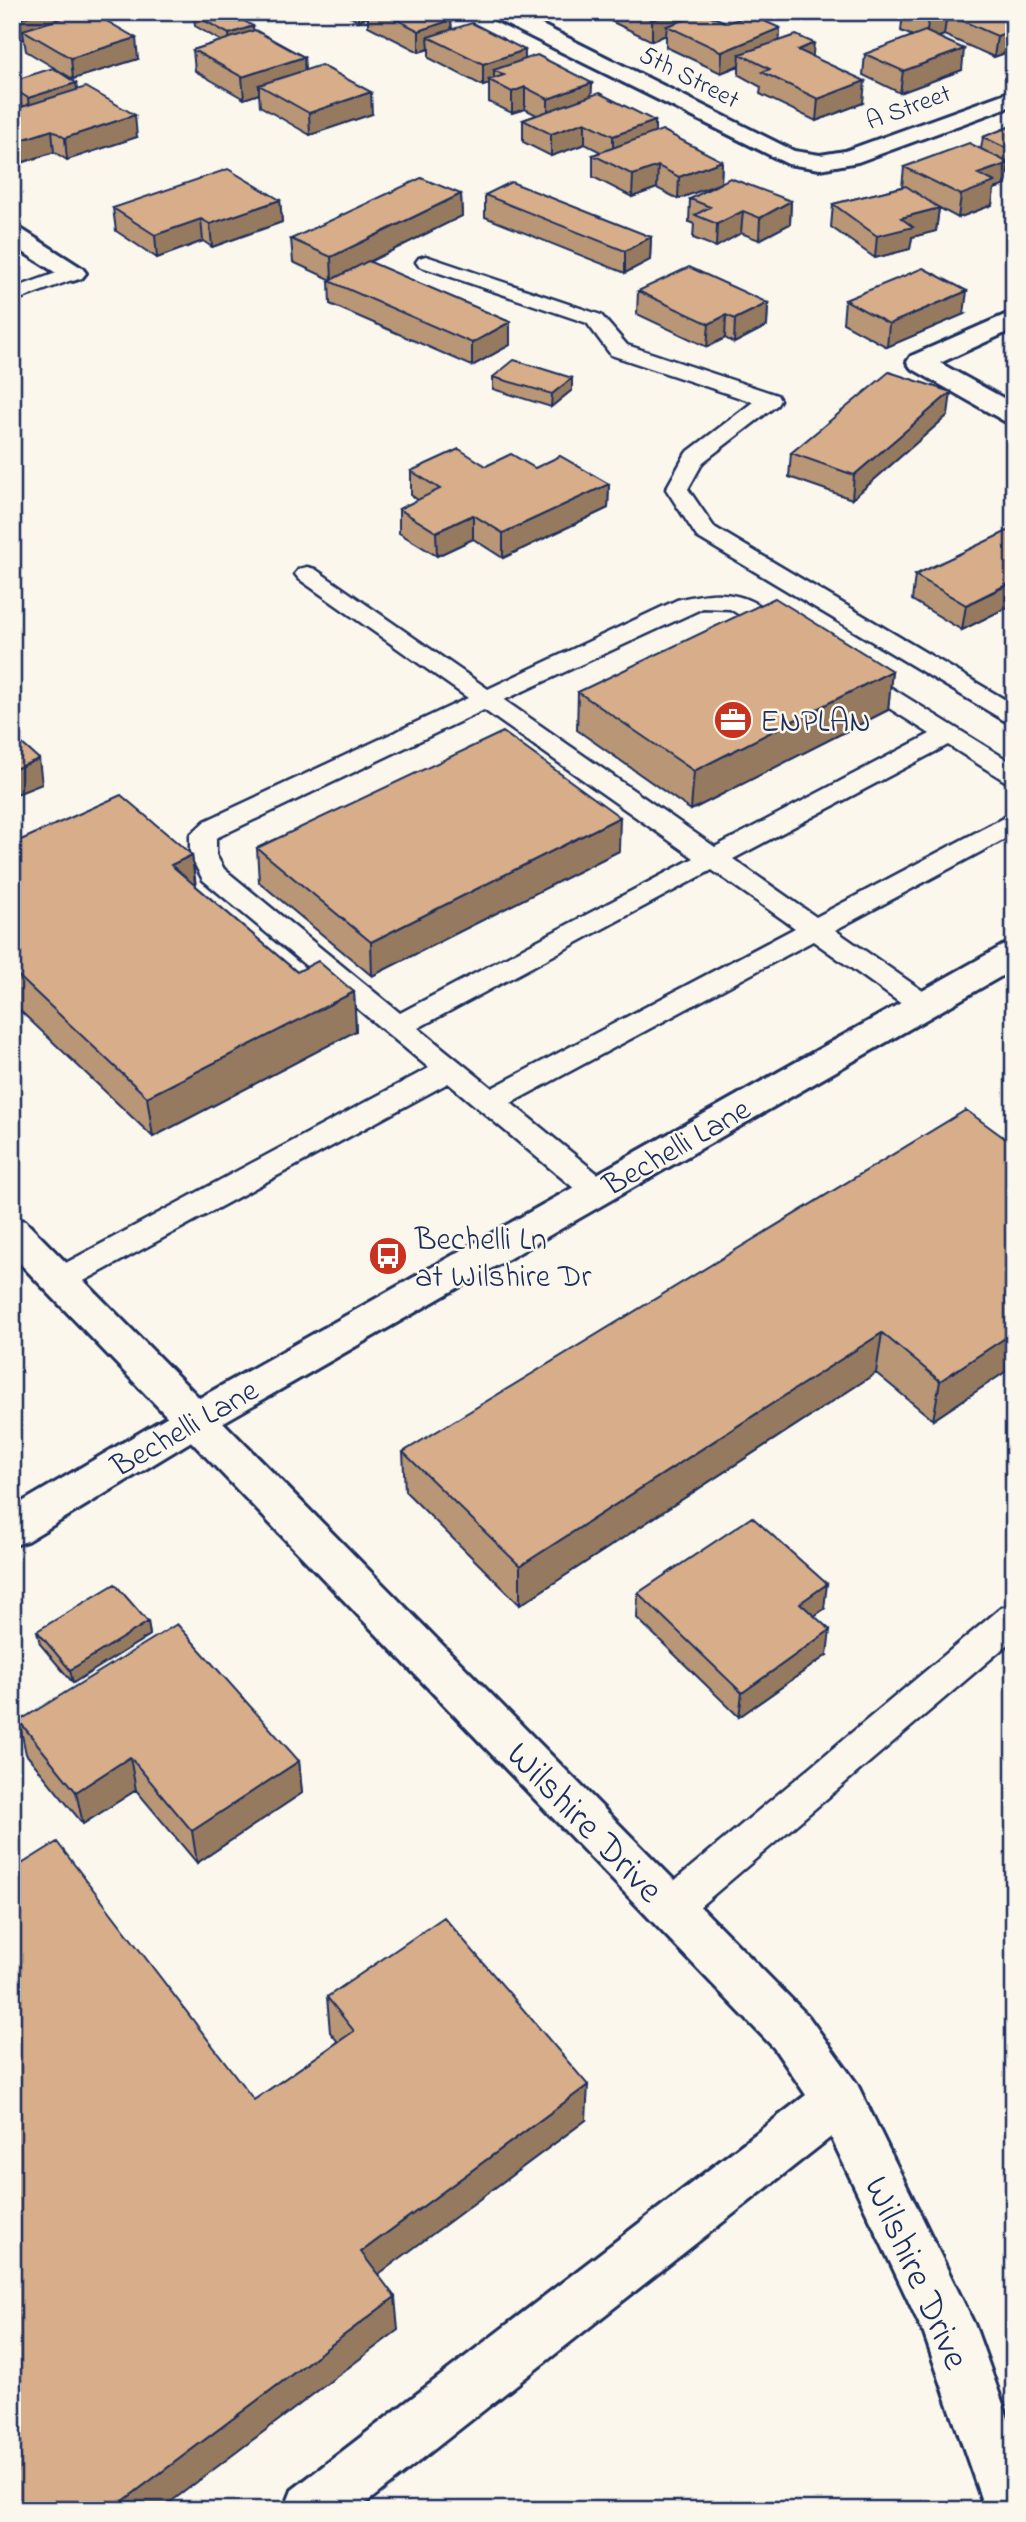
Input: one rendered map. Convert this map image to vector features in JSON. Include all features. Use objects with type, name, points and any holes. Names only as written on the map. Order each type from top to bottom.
[{"type":"street","name":"5th Street","points":[[499,12],[788,157],[820,162]]},
{"type":"street","name":"A Street","points":[[820,162],[850,157],[1014,97]]},
{"type":"street","points":[[12,234],[73,273]]},
{"type":"street","points":[[1014,319],[920,362],[1014,415]]},
{"type":"street","name":"Bechelli Lane","points":[[12,1529],[194,1420],[1014,954]]},
{"type":"street","name":"Wilshire Drive","points":[[12,1231],[791,2032],[839,2100],[948,2326],[1013,2510]]},
{"type":"street","points":[[312,2510],[839,2100]]},
{"type":"lane","points":[[426,262],[594,318],[619,350],[769,400],[694,458],[677,489],[705,532],[1014,716]]},
{"type":"lane","points":[[12,296],[73,273]]},
{"type":"lane","points":[[307,574],[923,1005]]},
{"type":"lane","points":[[598,1191],[213,874],[203,855],[203,835],[214,827],[484,698],[686,605],[706,599],[725,598],[743,606],[800,642]]},
{"type":"lane","points":[[835,663],[1014,775]]},
{"type":"lane","points":[[398,1026],[949,734]]},
{"type":"lane","points":[[490,1102],[1014,823]]},
{"type":"lane","points":[[60,1280],[450,1069]]},
{"type":"lane","points":[[670,1908],[1014,1618]]},
{"type":"building","points":[[12,12],[42,12],[12,21]]},
{"type":"building","points":[[82,12],[91,12],[136,38],[71,58],[23,30]]},
{"type":"building","points":[[202,12],[228,12],[253,26],[229,34],[194,15]]},
{"type":"building","points":[[382,12],[436,12],[451,20],[419,31]]},
{"type":"building","points":[[636,12],[672,12],[652,20]]},
{"type":"building","points":[[909,12],[1012,12],[1014,30],[997,36],[947,14],[928,21]]},
{"type":"building","points":[[704,13],[727,23],[751,15],[780,28],[722,52],[667,26]]},
{"type":"building","points":[[472,23],[525,50],[483,64],[428,37]]},
{"type":"building","points":[[255,30],[304,57],[242,77],[193,50]]},
{"type":"building","points":[[925,31],[964,49],[903,71],[865,54]]},
{"type":"building","points":[[796,35],[814,43],[798,50],[865,81],[818,99],[762,72],[770,69],[740,54]]},
{"type":"building","points":[[537,55],[592,83],[548,99],[525,87],[512,92],[489,80],[504,75],[494,70]]},
{"type":"building","points":[[321,65],[371,92],[309,113],[259,85]]},
{"type":"building","points":[[53,68],[76,83],[28,98],[12,88],[12,81]]},
{"type":"building","points":[[86,87],[135,115],[65,138],[52,130],[12,143],[12,110]]},
{"type":"building","points":[[599,93],[655,121],[613,136],[585,122],[551,134],[523,120]]},
{"type":"building","points":[[1014,125],[1014,152],[983,137]]},
{"type":"building","points":[[662,130],[722,161],[679,177],[658,166],[633,175],[593,155]]},
{"type":"building","points":[[969,143],[1009,163],[978,174],[995,182],[961,195],[904,167]]},
{"type":"building","points":[[228,169],[280,200],[210,224],[201,219],[155,235],[113,208]]},
{"type":"building","points":[[421,178],[461,194],[331,257],[291,239]]},
{"type":"building","points":[[730,178],[791,201],[760,218],[743,211],[717,224],[695,215],[710,207],[690,199]]},
{"type":"building","points":[[511,182],[651,237],[625,251],[485,195]]},
{"type":"building","points":[[906,186],[939,208],[901,218],[913,227],[877,236],[833,204]]},
{"type":"building","points":[[368,261],[510,322],[472,343],[329,281]]},
{"type":"building","points":[[689,267],[768,303],[735,319],[726,315],[709,324],[638,291]]},
{"type":"building","points":[[923,268],[967,291],[889,324],[845,300]]},
{"type":"building","points":[[514,360],[572,378],[552,394],[493,377]]},
{"type":"building","points":[[889,372],[951,392],[854,475],[791,453]]},
{"type":"building","points":[[459,449],[486,466],[511,454],[535,468],[560,456],[609,484],[503,533],[473,515],[436,532],[399,509],[440,489],[411,471]]},
{"type":"building","points":[[1014,528],[1014,581],[966,605],[915,575]]},
{"type":"building","points":[[775,598],[892,671],[694,771],[578,692]]},
{"type":"building","points":[[503,732],[620,817],[371,942],[257,848]]},
{"type":"building","points":[[12,735],[39,759],[12,770]]},
{"type":"building","points":[[121,795],[192,855],[171,865],[297,972],[318,961],[354,992],[147,1097],[12,970],[12,844]]},
{"type":"building","points":[[966,1110],[1014,1145],[1014,1332],[940,1381],[882,1333],[520,1566],[403,1452]]},
{"type":"building","points":[[752,1517],[827,1584],[800,1603],[830,1630],[742,1693],[638,1593]]},
{"type":"building","points":[[115,1584],[148,1622],[70,1670],[37,1631]]},
{"type":"building","points":[[177,1624],[299,1761],[192,1831],[130,1757],[76,1792],[19,1721]]},
{"type":"building","points":[[57,1842],[254,2100],[354,2031],[327,1997],[444,1917],[588,2085],[361,2252],[395,2297],[111,2510],[12,2510],[12,1870]]},
{"type":"place","name":"ENPLAN","points":[[733,720]]},
{"type":"place","name":"Bechelli Ln at Wilshire Dr","points":[[388,1256]]}]
